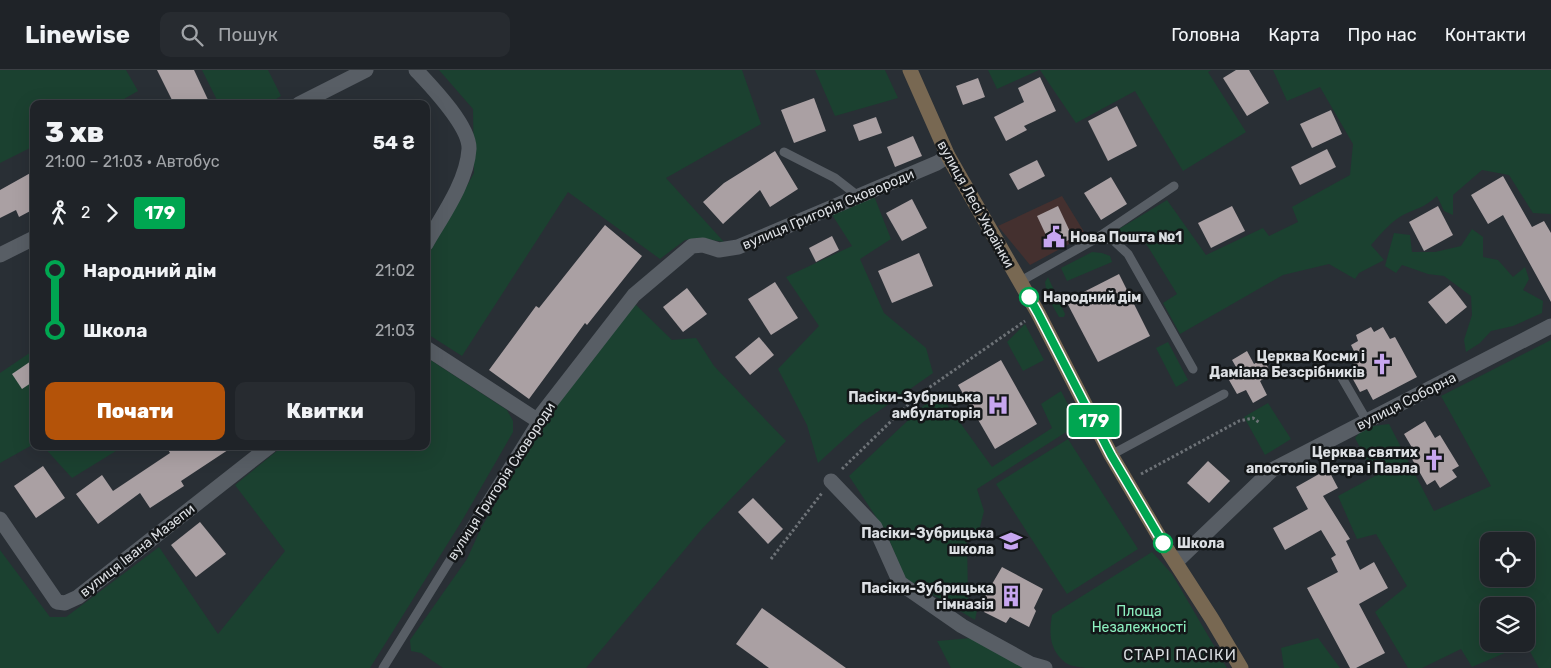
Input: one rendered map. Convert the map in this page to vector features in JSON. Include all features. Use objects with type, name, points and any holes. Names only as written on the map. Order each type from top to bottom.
[{"type":"main road","name":"вулиця Лесі Українки","points":[[910,70],[948,156],[1019,282]]},
{"type":"main road","points":[[1019,282],[1038,313],[1111,455],[1241,668]]},
{"type":"street","points":[[307,100],[366,70]]},
{"type":"street","points":[[416,70],[460,122],[469,147],[463,178],[430,237]]},
{"type":"street","name":"вулиця Григорія Сковороди","points":[[537,420],[634,296],[692,246],[704,245],[719,250],[738,247],[937,163],[948,156]]},
{"type":"street","points":[[0,256],[30,240]]},
{"type":"street","name":"вулиця Соборна","points":[[1176,562],[1272,470],[1551,326]]},
{"type":"street","points":[[430,351],[537,420]]},
{"type":"street","name":"вулиця Івана Мазепи","points":[[0,520],[57,602],[65,603],[78,597],[265,450]]},
{"type":"street","points":[[831,481],[875,527],[900,583],[962,626],[1032,664],[1045,668]]},
{"type":"lane","points":[[784,152],[835,178],[858,196]]},
{"type":"lane","points":[[1019,282],[1097,238],[1174,186]]},
{"type":"lane","points":[[1097,238],[1114,240],[1128,254],[1193,369]]},
{"type":"lane","points":[[1338,371],[1367,421]]},
{"type":"lane","points":[[1111,455],[1224,394]]},
{"type":"lane","name":"вулиця Григорія Сковороди","points":[[384,668],[537,420]]},
{"type":"path","points":[[771,559],[831,481],[918,396],[1038,313]]},
{"type":"path","points":[[1135,477],[1239,421],[1253,418],[1260,423]]},
{"type":"shaded area","points":[[1062,196],[1086,235],[1030,265],[998,226]]},
{"type":"green space","points":[[0,70],[126,70],[138,91],[122,100],[30,100],[30,148],[0,163]]},
{"type":"green space","points":[[202,70],[268,70],[281,96],[274,100],[217,100]]},
{"type":"green space","points":[[439,70],[742,70],[761,124],[666,178],[724,242],[699,238],[685,240],[660,259],[568,192],[462,356],[430,336],[430,252],[474,173],[473,109]]},
{"type":"green space","points":[[815,70],[885,70],[898,98],[835,116]]},
{"type":"green space","points":[[988,70],[1039,70],[997,89]]},
{"type":"green space","points":[[1040,70],[1211,70],[1208,72],[1246,132],[1183,171],[1135,91],[1076,123]]},
{"type":"green space","points":[[1273,70],[1551,70],[1551,214],[1533,213],[1509,175],[1482,170],[1453,195],[1453,215],[1444,211],[1437,196],[1394,221],[1371,245],[1384,260],[1359,273],[1355,279],[1329,264],[1283,275],[1180,334],[1163,303],[1177,294],[1142,237],[1127,242],[1114,232],[1167,200],[1206,255],[1263,228],[1269,236],[1298,222],[1292,207],[1350,175],[1353,144],[1320,87],[1287,101]]},
{"type":"green space","points":[[874,196],[891,239],[860,259],[884,313],[926,348],[933,373],[863,422],[818,463],[807,425],[778,369],[819,326],[786,277],[852,246],[831,213]]},
{"type":"green space","points":[[1472,229],[1483,237],[1483,257],[1498,260],[1513,277],[1525,267],[1529,279],[1523,290],[1543,301],[1542,313],[1513,326],[1491,331],[1480,343],[1466,352],[1464,340],[1472,315],[1471,296],[1444,276],[1428,274],[1402,265],[1396,273],[1385,266],[1394,233],[1410,235],[1412,252],[1435,252],[1461,246]]},
{"type":"green space","points":[[1092,252],[1110,256],[1112,262],[1067,281],[1061,268]]},
{"type":"green space","points":[[1048,277],[1065,314],[1064,317],[1059,317],[1047,296],[1045,282]]},
{"type":"green space","points":[[635,304],[672,340],[696,338],[714,366],[786,441],[701,530],[586,668],[443,668],[421,653],[411,651],[410,640],[467,559],[481,528],[543,423]]},
{"type":"green space","points":[[1025,324],[1044,360],[1023,371],[1007,342]]},
{"type":"green space","points":[[1551,340],[1551,668],[1539,668],[1530,652],[1535,652],[1535,597],[1480,597],[1480,652],[1507,652],[1472,667],[1461,649],[1422,668],[1408,668],[1375,612],[1407,586],[1376,534],[1357,539],[1338,496],[1375,476],[1355,438],[1365,427],[1389,424],[1434,511],[1491,486],[1441,396]]},
{"type":"green space","points":[[1168,342],[1188,380],[1176,387],[1156,348]]},
{"type":"green space","points":[[30,353],[30,446],[0,463],[0,373]]},
{"type":"green space","points":[[430,360],[507,410],[513,421],[513,432],[463,519],[370,668],[0,668],[0,550],[50,617],[66,617],[159,547],[218,634],[285,551],[235,485],[278,450],[430,450]]},
{"type":"green space","points":[[1061,391],[1074,416],[1071,429],[977,489],[984,511],[980,527],[967,536],[968,601],[977,611],[975,620],[905,578],[886,532],[849,476],[938,392],[992,467],[1052,428],[1041,404]]},
{"type":"green space","points":[[1268,403],[1291,439],[1265,455],[1244,417]]},
{"type":"green space","points":[[1068,439],[1138,549],[1067,594],[996,484]]},
{"type":"green space","points":[[47,450],[118,450],[72,478]]},
{"type":"green space","name":"Площа Незалежності","points":[[1152,552],[1172,574],[1227,668],[1085,668],[1066,663],[1060,658],[1053,647],[1051,635],[1052,615]]},
{"type":"green space","points":[[971,638],[1023,668],[951,668],[937,641]]},
{"type":"green space","points":[[1318,638],[1340,668],[1284,668],[1281,648]]},
{"type":"building","points":[[157,70],[194,70],[208,100],[172,100]]},
{"type":"building","points":[[1236,70],[1249,70],[1269,103],[1247,116],[1223,78]]},
{"type":"building","points":[[1040,77],[1056,111],[1024,126],[1027,130],[1006,141],[994,117],[1024,102],[1018,88]]},
{"type":"building","points":[[978,78],[985,97],[963,105],[956,86]]},
{"type":"building","points":[[814,98],[826,131],[794,143],[781,110]]},
{"type":"building","points":[[1117,106],[1137,146],[1108,161],[1088,121]]},
{"type":"building","points":[[1331,110],[1342,134],[1312,148],[1300,124]]},
{"type":"building","points":[[876,117],[882,133],[859,141],[853,125]]},
{"type":"building","points":[[913,136],[922,156],[895,167],[887,147]]},
{"type":"building","points":[[1327,149],[1336,167],[1300,185],[1291,167]]},
{"type":"building","points":[[775,151],[798,189],[770,207],[760,190],[723,224],[703,202],[724,183]]},
{"type":"building","points":[[1037,160],[1045,176],[1018,190],[1009,174]]},
{"type":"building","points":[[30,173],[30,211],[19,217],[16,210],[0,218],[0,190]]},
{"type":"building","points":[[1503,176],[1532,227],[1544,221],[1551,233],[1551,302],[1503,215],[1488,224],[1471,195]]},
{"type":"building","points":[[1111,177],[1127,204],[1101,220],[1084,193]]},
{"type":"building","points":[[912,199],[927,228],[902,241],[886,213]]},
{"type":"building","points":[[1058,206],[1073,238],[1052,248],[1037,216]]},
{"type":"building","points":[[1232,206],[1245,231],[1211,248],[1198,223]]},
{"type":"building","points":[[1438,206],[1453,235],[1424,251],[1409,222]]},
{"type":"building","points":[[605,225],[642,256],[587,325],[585,323],[529,399],[489,370],[536,306],[539,308]]},
{"type":"building","points":[[832,236],[839,250],[816,262],[809,248]]},
{"type":"building","points":[[919,253],[933,286],[892,303],[878,271]]},
{"type":"building","points":[[1119,274],[1150,336],[1098,362],[1066,301]]},
{"type":"building","points":[[775,282],[798,318],[771,335],[748,299]]},
{"type":"building","points":[[1450,285],[1467,307],[1446,324],[1428,302]]},
{"type":"building","points":[[687,288],[707,314],[683,332],[663,307]]},
{"type":"building","name":"Церква Косми і Даміана Безсрібників","points":[[1371,327],[1374,332],[1383,327],[1390,339],[1395,337],[1417,377],[1373,400],[1367,389],[1360,392],[1349,372],[1356,368],[1352,360],[1357,357],[1351,345],[1358,341],[1356,335]]},
{"type":"building","points":[[759,337],[774,355],[750,375],[735,357]]},
{"type":"building","points":[[1247,351],[1254,364],[1263,359],[1272,374],[1260,381],[1267,395],[1253,403],[1246,390],[1237,394],[1229,380],[1240,374],[1232,360]]},
{"type":"building","name":"Пасіки-Зубрицька амбулаторія","points":[[1001,360],[1037,424],[995,449],[958,385]]},
{"type":"building","points":[[30,362],[30,384],[22,389],[12,374]]},
{"type":"building","name":"Церква святих апостолів Петра і Павла","points":[[1425,421],[1435,438],[1440,435],[1459,466],[1452,470],[1457,477],[1440,488],[1435,480],[1427,485],[1409,454],[1414,451],[1404,434]]},
{"type":"building","points":[[168,450],[228,450],[181,481],[184,486],[150,508],[140,493],[98,524],[76,494],[102,475],[113,491],[170,453]]},
{"type":"building","points":[[1208,461],[1230,481],[1209,503],[1187,483]]},
{"type":"building","points":[[43,466],[65,498],[36,518],[14,486]]},
{"type":"building","points":[[1328,469],[1338,488],[1323,496],[1350,539],[1346,541],[1360,570],[1374,562],[1388,588],[1359,604],[1385,653],[1356,668],[1350,668],[1307,588],[1338,572],[1331,558],[1336,555],[1321,530],[1285,550],[1273,528],[1308,509],[1296,487]]},
{"type":"building","points":[[753,498],[783,529],[768,544],[738,512]]},
{"type":"building","points":[[200,522],[226,554],[196,577],[171,545]]},
{"type":"building","name":"Пасіки-Зубрицька гімназія","points":[[1002,567],[1043,589],[1034,608],[1036,611],[1029,627],[1010,617],[1006,623],[984,612],[981,597],[985,596]]},
{"type":"building","points":[[762,608],[846,668],[769,668],[736,644]]},
{"type":"bus line","name":"179","points":[[1029,297],[1111,455],[1163,543]]},
{"type":"place","name":"Нова Пошта №1","points":[[1054,237]]},
{"type":"place","name":"Народний дім","points":[[1029,297]]},
{"type":"place","name":"Церква Косми і Даміана Безсрібників","points":[[1382,364]]},
{"type":"place","name":"Пасіки-Зубрицька амбулаторія","points":[[998,405]]},
{"type":"place","name":"Церква святих апостолів Петра і Павла","points":[[1434,460]]},
{"type":"place","name":"Пасіки-Зубрицька школа","points":[[1011,541]]},
{"type":"place","name":"Школа","points":[[1163,543]]},
{"type":"place","name":"Пасіки-Зубрицька гімназія","points":[[1011,596]]},
{"type":"district","name":"СТАРІ ПАСІКИ","points":[[1180,655]]}]
